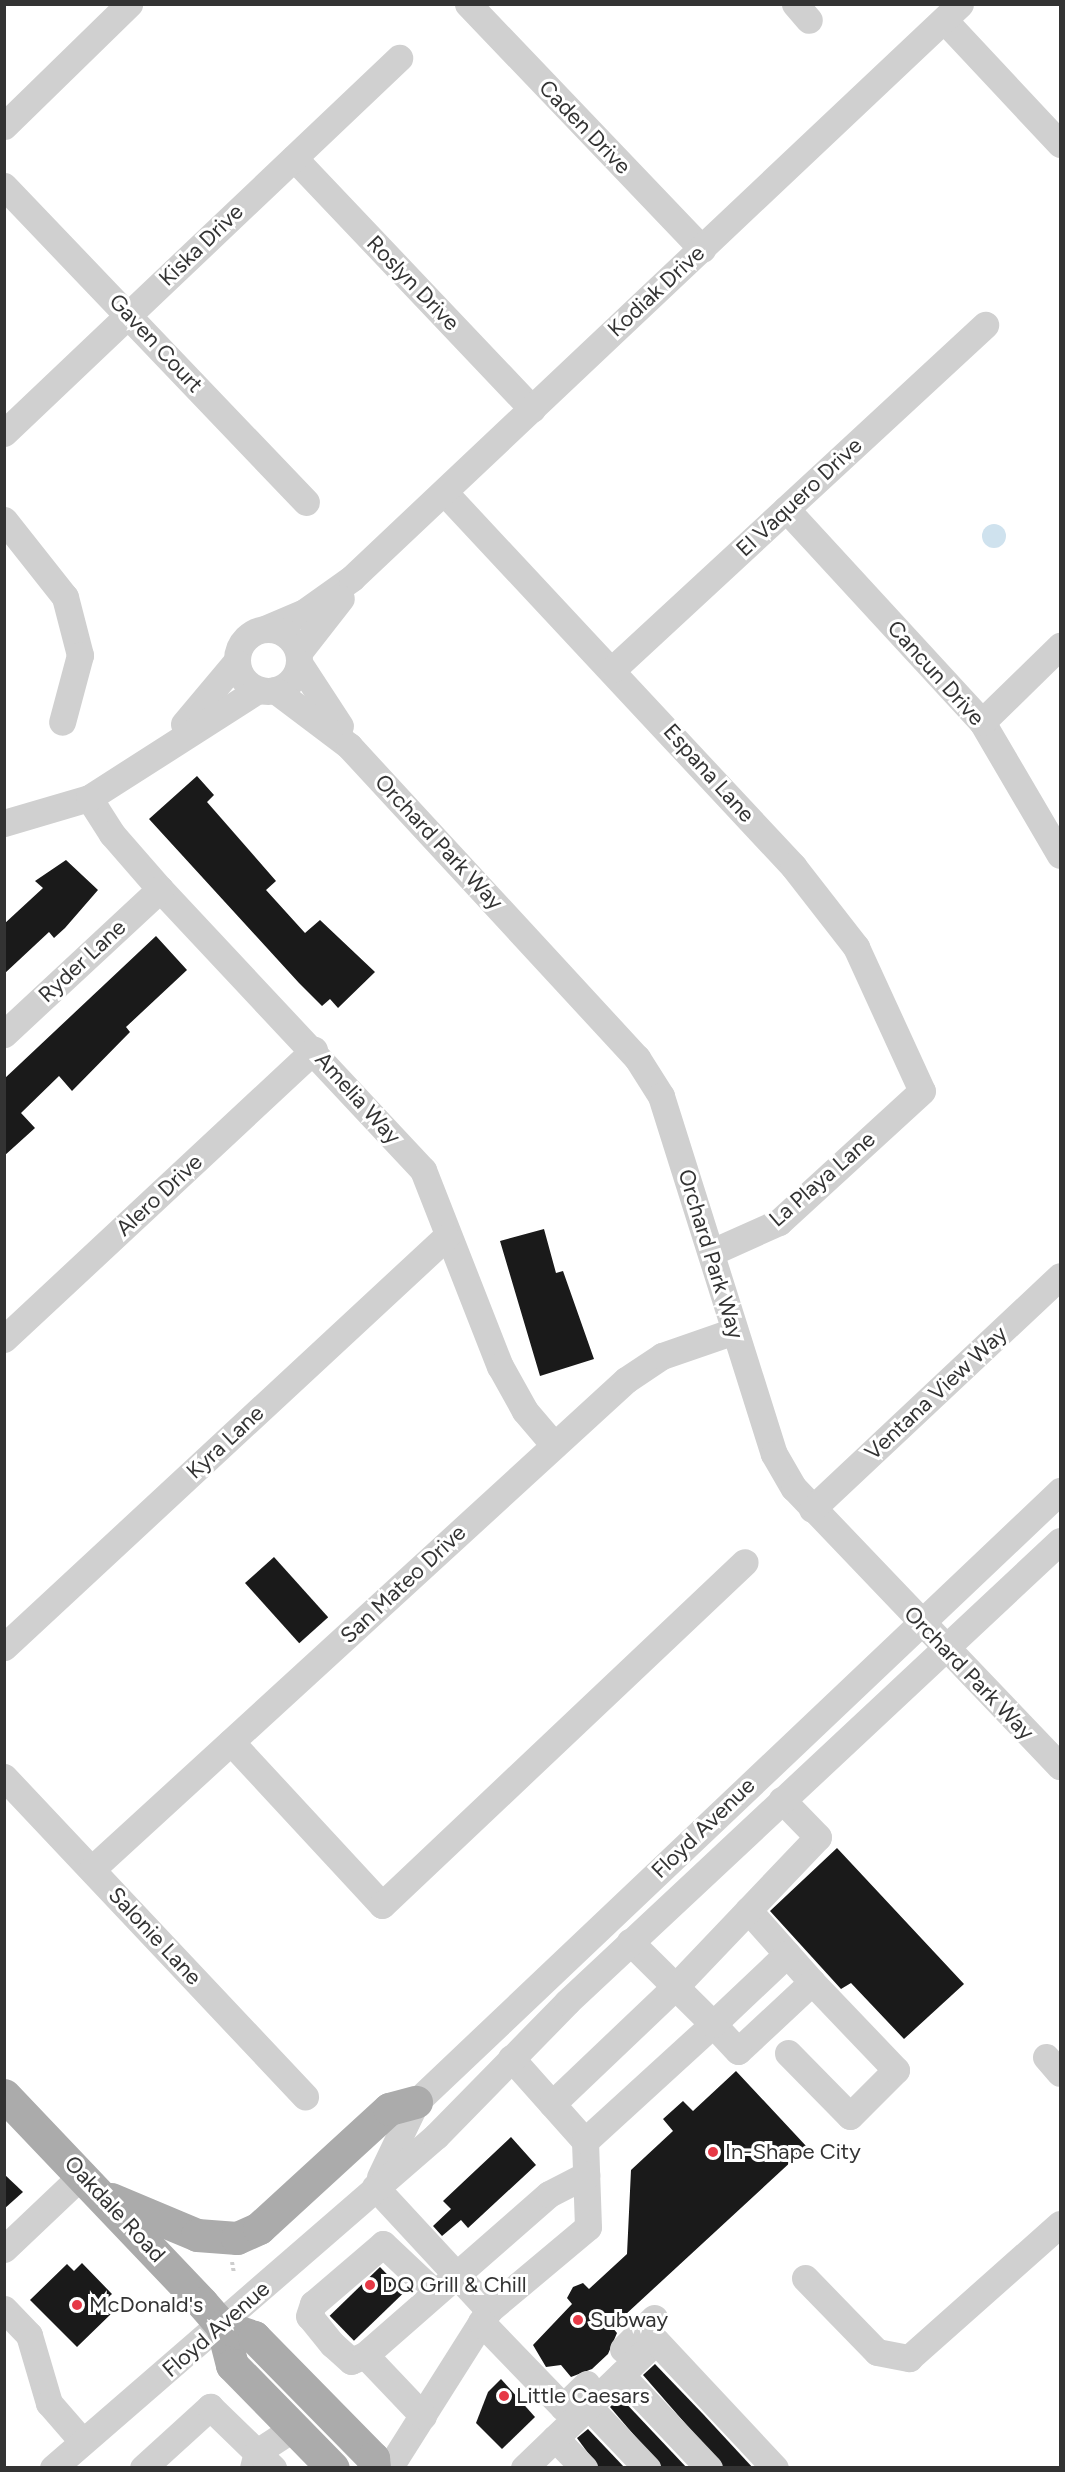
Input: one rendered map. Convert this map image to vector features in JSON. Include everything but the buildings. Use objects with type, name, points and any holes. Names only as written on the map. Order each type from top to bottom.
[{"type":"main road","name":"Oakdale Road","points":[[4,2095],[94,2185],[222,2326],[232,2365],[331,2467]]},
{"type":"main road","points":[[94,2185],[197,2235],[237,2238],[259,2229],[389,2109],[416,2102]]},
{"type":"main road","name":"Oakdale Road","points":[[222,2326],[254,2337],[373,2458],[374,2468]]},
{"type":"street","points":[[4,126],[129,4]]},
{"type":"street","name":"Caden Drive","points":[[468,4],[702,249]]},
{"type":"street","points":[[952,12],[1060,144]]},
{"type":"street","name":"Kodiak Drive","points":[[267,628],[303,612],[352,578],[952,12]]},
{"type":"street","name":"Kiska Drive","points":[[4,433],[399,58]]},
{"type":"street","name":"Roslyn Drive","points":[[294,158],[532,409]]},
{"type":"street","name":"Gaven Court","points":[[4,186],[130,314],[306,502]]},
{"type":"street","name":"El Vaquero Drive","points":[[613,669],[985,325]]},
{"type":"street","name":"Espana Lane","points":[[444,492],[613,669],[793,866],[856,947],[922,1091]]},
{"type":"street","name":"Cancun Drive","points":[[786,509],[982,722],[1060,855]]},
{"type":"street","points":[[4,520],[64,597],[80,655],[62,722]]},
{"type":"street","name":"Kodiak Drive","points":[[299,658],[352,578]]},
{"type":"street","points":[[4,824],[89,798],[170,745],[266,690],[290,682],[299,658],[287,634],[267,628],[247,636],[236,662],[170,745]]},
{"type":"street","points":[[982,722],[1060,646]]},
{"type":"street","name":"Orchard Park Way","points":[[299,658],[350,746],[637,1058],[661,1096],[774,1454],[812,1509],[1060,1766]]},
{"type":"street","points":[[236,662],[244,680],[266,690]]},
{"type":"street","name":"Orchard Park Way","points":[[266,690],[350,746]]},
{"type":"street","name":"Amelia Way","points":[[89,798],[112,834],[160,889],[314,1050],[423,1170],[446,1238],[500,1366],[525,1411],[554,1445]]},
{"type":"street","name":"Ryder Lane","points":[[4,1034],[160,889]]},
{"type":"street","name":"Alero Drive","points":[[4,1339],[314,1050]]},
{"type":"street","name":"La Playa Lane","points":[[712,1252],[779,1222],[922,1091]]},
{"type":"street","name":"Kyra Lane","points":[[4,1647],[446,1238]]},
{"type":"street","name":"Ventana View Way","points":[[812,1509],[1060,1276]]},
{"type":"street","name":"San Mateo Drive","points":[[92,1869],[626,1380],[662,1356],[734,1331]]},
{"type":"street","name":"Floyd Avenue","points":[[375,2187],[416,2102],[1060,1491]]},
{"type":"street","name":"Floyd Avenue","points":[[53,2468],[82,2441],[222,2326],[375,2187],[436,2136],[511,2058],[630,1942],[1060,1541]]},
{"type":"street","points":[[231,1742],[382,1905],[745,1562]]},
{"type":"street","name":"Salonie Lane","points":[[4,1777],[305,2096]]},
{"type":"street","points":[[552,2104],[675,1987],[818,1837],[782,1800]]},
{"type":"street","points":[[748,1910],[812,1982],[896,2070],[850,2116],[788,2053]]},
{"type":"street","points":[[630,1942],[738,2051],[812,1982]]},
{"type":"street","points":[[585,2141],[787,1954]]},
{"type":"street","points":[[389,2468],[485,2316],[588,2227],[585,2141],[511,2058]]},
{"type":"street","points":[[434,2292],[383,2244],[314,2304],[309,2316],[332,2344],[351,2361],[365,2355],[455,2273],[549,2194],[586,2175]]},
{"type":"street","points":[[4,2249],[94,2185]]},
{"type":"street","points":[[375,2187],[455,2273],[485,2316],[563,2408],[654,2318]]},
{"type":"street","points":[[805,2278],[877,2352],[897,2360],[918,2354],[1060,2223]]},
{"type":"street","points":[[4,2309],[29,2335],[49,2403],[82,2441]]},
{"type":"street","points":[[524,2468],[656,2341],[776,2468]]},
{"type":"street","points":[[365,2355],[423,2416]]},
{"type":"street","points":[[621,2374],[709,2468]]},
{"type":"street","points":[[588,2406],[647,2468]]},
{"type":"street","points":[[144,2468],[210,2407],[261,2462],[294,2428]]},
{"type":"street","points":[[555,2438],[584,2468]]},
{"type":"water","points":[[994,524],[1002,528],[1006,536],[1002,544],[994,548],[986,544],[982,536],[986,528]]},
{"type":"place","name":"In-Shape City","points":[[713,2152]]},
{"type":"place","name":"DQ Grill & Chill","points":[[370,2285]]},
{"type":"place","name":"McDonald's","points":[[77,2305]]},
{"type":"place","name":"Subway","points":[[578,2320]]},
{"type":"place","name":"Little Caesars","points":[[504,2396]]}]
